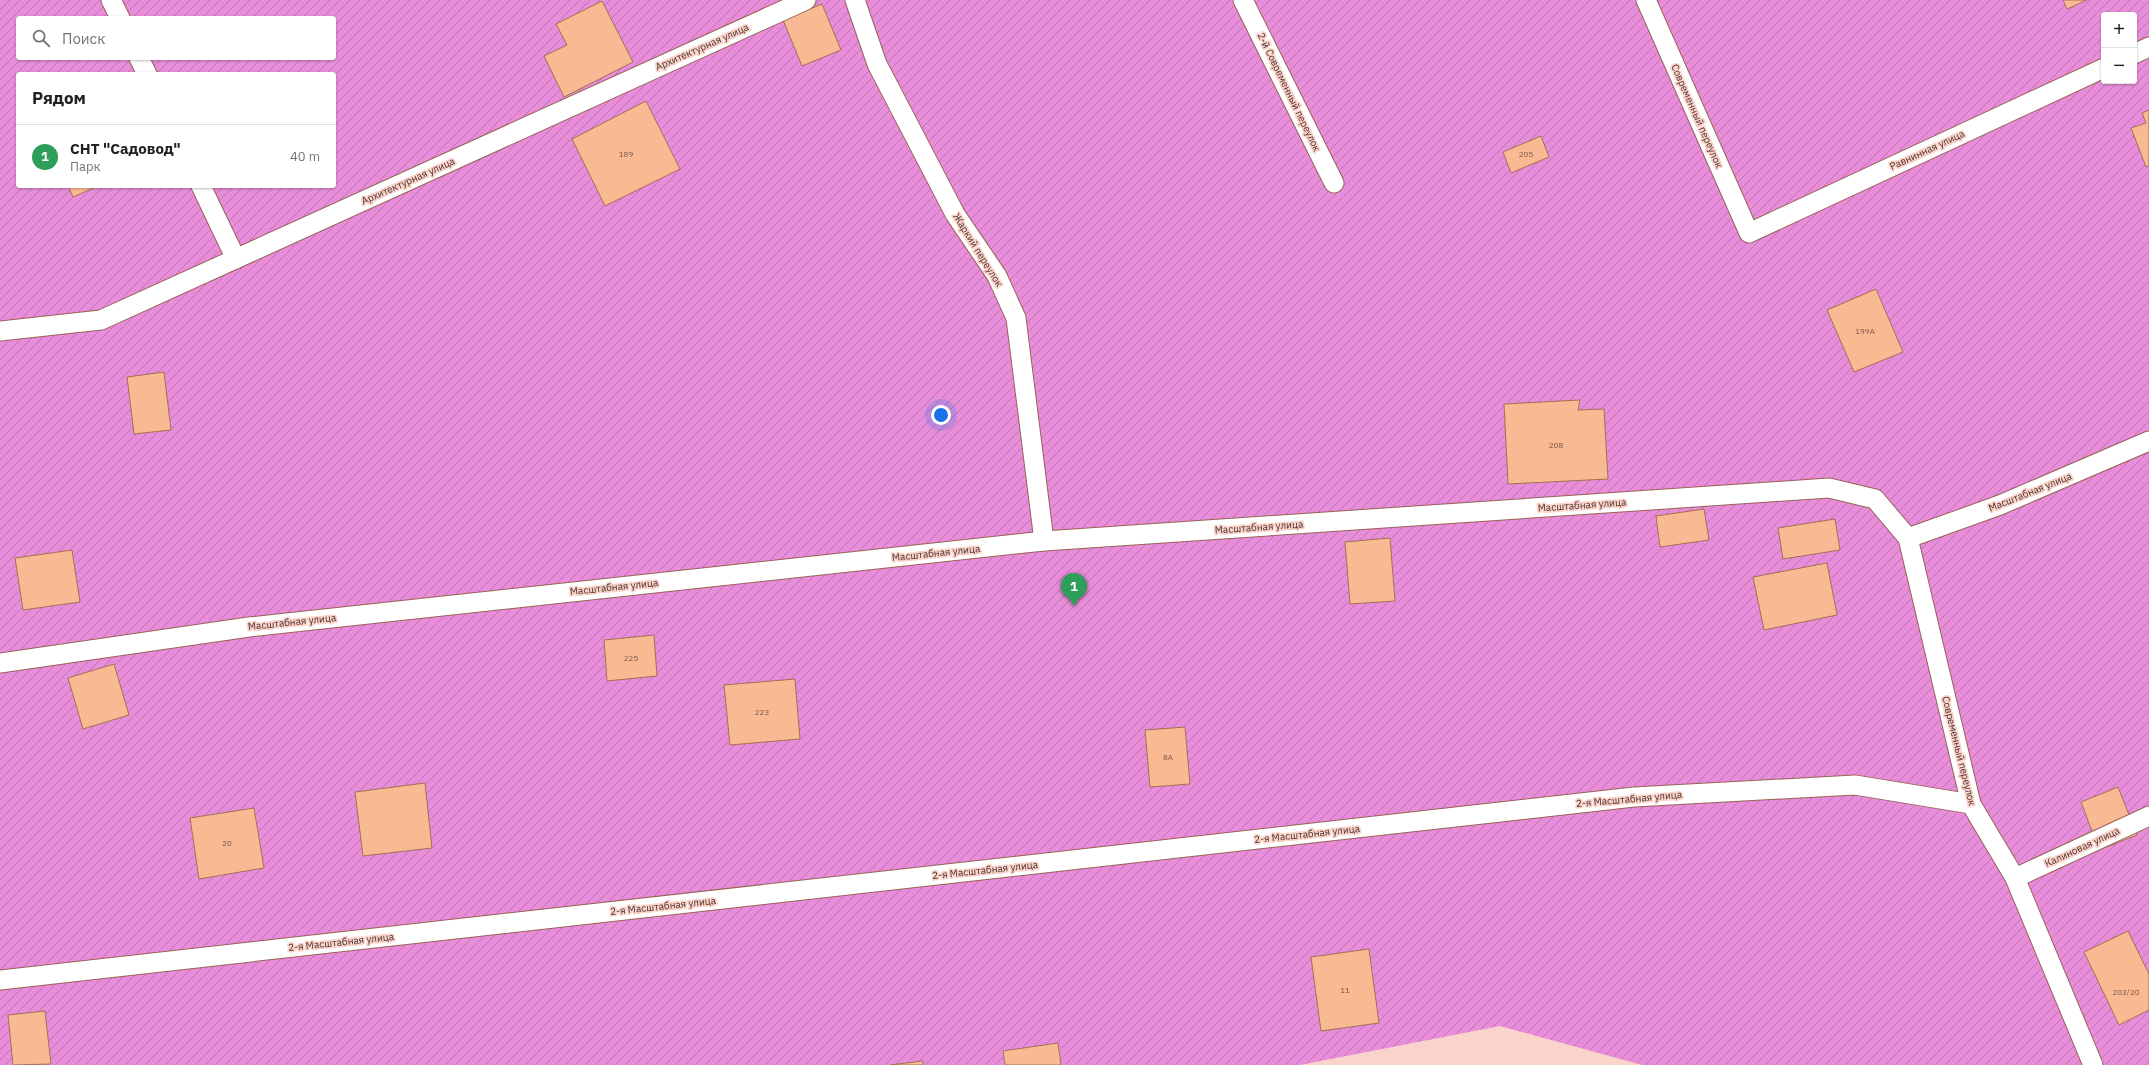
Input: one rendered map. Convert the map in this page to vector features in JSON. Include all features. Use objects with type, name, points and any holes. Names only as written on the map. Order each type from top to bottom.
[{"type":"lane","points":[[111,0],[119,16]]},
{"type":"lane","name":"Архитектурная улица","points":[[0,331],[101,320],[806,0]]},
{"type":"lane","name":"Жаркий переулок","points":[[855,0],[877,64],[955,214],[997,276],[1016,318],[1044,541]]},
{"type":"lane","name":"2-й Современный переулок","points":[[1243,0],[1334,183]]},
{"type":"lane","name":"Современный переулок","points":[[1646,0],[1749,233]]},
{"type":"lane","points":[[2137,53],[2149,47]]},
{"type":"lane","points":[[140,60],[146,72]]},
{"type":"lane","name":"Равнинная улица","points":[[1749,233],[2101,69]]},
{"type":"lane","points":[[202,188],[236,259]]},
{"type":"lane","name":"Масштабная улица","points":[[1908,538],[2000,505],[2149,441]]},
{"type":"lane","name":"Масштабная улица","points":[[0,662],[249,627],[1044,541],[1829,488],[1875,499]]},
{"type":"lane","name":"Современный переулок","points":[[1875,499],[1908,538],[1971,804],[2015,878],[2093,1065]]},
{"type":"lane","name":"2-я Масштабная улица","points":[[0,980],[1634,797],[1855,785],[1971,804]]},
{"type":"lane","name":"Калиновая улица","points":[[2015,878],[2149,816]]},
{"type":"shaded area","points":[[0,0],[2149,0],[2149,1065],[1642,1065],[1500,1026],[1300,1065],[0,1065]]},
{"type":"building","points":[[2063,0],[2087,0],[2067,9]]},
{"type":"building","points":[[602,1],[633,62],[564,97],[544,56],[567,45],[556,24]]},
{"type":"building","points":[[822,4],[841,50],[802,66],[783,20]]},
{"type":"building","points":[[646,101],[680,169],[605,206],[572,139]]},
{"type":"building","points":[[2149,110],[2149,166],[2146,167],[2131,128],[2146,123],[2142,113]]},
{"type":"building","points":[[1541,136],[1549,157],[1511,173],[1503,152]]},
{"type":"building","points":[[69,188],[93,188],[73,197]]},
{"type":"building","points":[[1876,289],[1903,352],[1854,372],[1827,310]]},
{"type":"building","points":[[164,372],[171,430],[134,434],[127,377]]},
{"type":"building","points":[[1580,400],[1578,410],[1604,409],[1608,479],[1508,484],[1504,404]]},
{"type":"building","points":[[1704,509],[1709,540],[1660,547],[1656,516]]},
{"type":"building","points":[[1835,519],[1840,550],[1783,559],[1778,528]]},
{"type":"building","points":[[1390,538],[1395,601],[1350,604],[1345,542]]},
{"type":"building","points":[[72,550],[80,602],[23,610],[15,558]]},
{"type":"building","points":[[1827,563],[1837,615],[1764,630],[1753,577]]},
{"type":"building","points":[[654,635],[657,676],[607,681],[604,640]]},
{"type":"building","points":[[114,664],[129,715],[83,729],[68,678]]},
{"type":"building","points":[[795,679],[800,739],[730,745],[724,685]]},
{"type":"building","points":[[1185,727],[1190,784],[1150,787],[1145,730]]},
{"type":"building","points":[[425,783],[432,848],[363,856],[355,792]]},
{"type":"building","points":[[2118,787],[2137,835],[2099,850],[2081,802]]},
{"type":"building","points":[[254,808],[264,868],[199,879],[190,818]]},
{"type":"building","points":[[2128,931],[2149,974],[2149,1010],[2119,1025],[2084,952]]},
{"type":"building","points":[[1369,949],[1379,1023],[1321,1031],[1311,957]]},
{"type":"building","points":[[45,1011],[51,1064],[13,1065],[8,1015]]},
{"type":"building","points":[[1058,1043],[1061,1065],[1005,1065],[1003,1051]]},
{"type":"building","points":[[923,1061],[923,1065],[890,1065]]},
{"type":"place","name":"СНТ \"Садовод\"","points":[[1074,606]]}]
